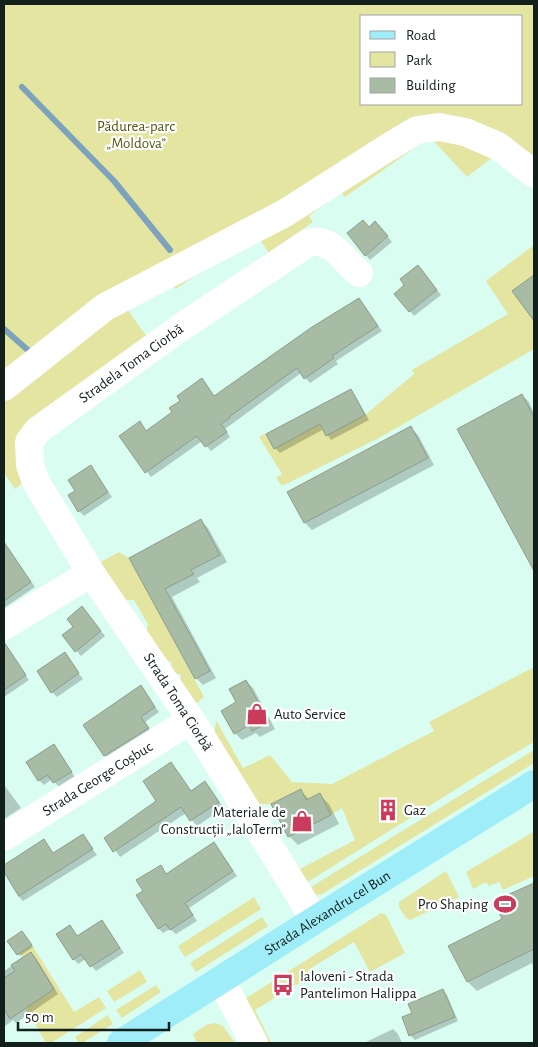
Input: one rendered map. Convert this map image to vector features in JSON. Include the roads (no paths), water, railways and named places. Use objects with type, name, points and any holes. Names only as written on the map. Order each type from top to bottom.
[{"type":"main road","name":"Strada Alexandru cel Bun","points":[[121,1043],[534,784]]},
{"type":"street","points":[[4,387],[105,307],[285,213],[417,130],[439,127],[465,132],[498,146],[534,174]]},
{"type":"street","name":"Stradela Toma Ciorbă","points":[[91,573],[36,482],[30,466],[29,442],[38,430],[180,328],[308,244],[316,241],[325,242],[359,273]]},
{"type":"street","points":[[4,626],[91,573]]},
{"type":"street","name":"Strada Toma Ciorbă","points":[[91,573],[191,720],[315,920]]},
{"type":"street","name":"Strada George Coșbuc","points":[[4,837],[191,720]]},
{"type":"street","points":[[221,980],[254,1043]]},
{"type":"waterway","points":[[22,87],[114,181],[170,250]]},
{"type":"waterway","points":[[4,329],[30,352]]},
{"type":"place","name":"Auto Service","points":[[257,714]]},
{"type":"place","name":"Gaz","points":[[388,810]]},
{"type":"place","name":"Materiale de Construcții „IaloTerm”","points":[[302,821]]},
{"type":"place","name":"Pro Shaping","points":[[505,904]]},
{"type":"place","name":"Ialoveni - Strada Pantelimon Halippa","points":[[283,985]]},
{"type":"park label","name":"Pădurea-parc „Moldova”","points":[[136,134]]}]
